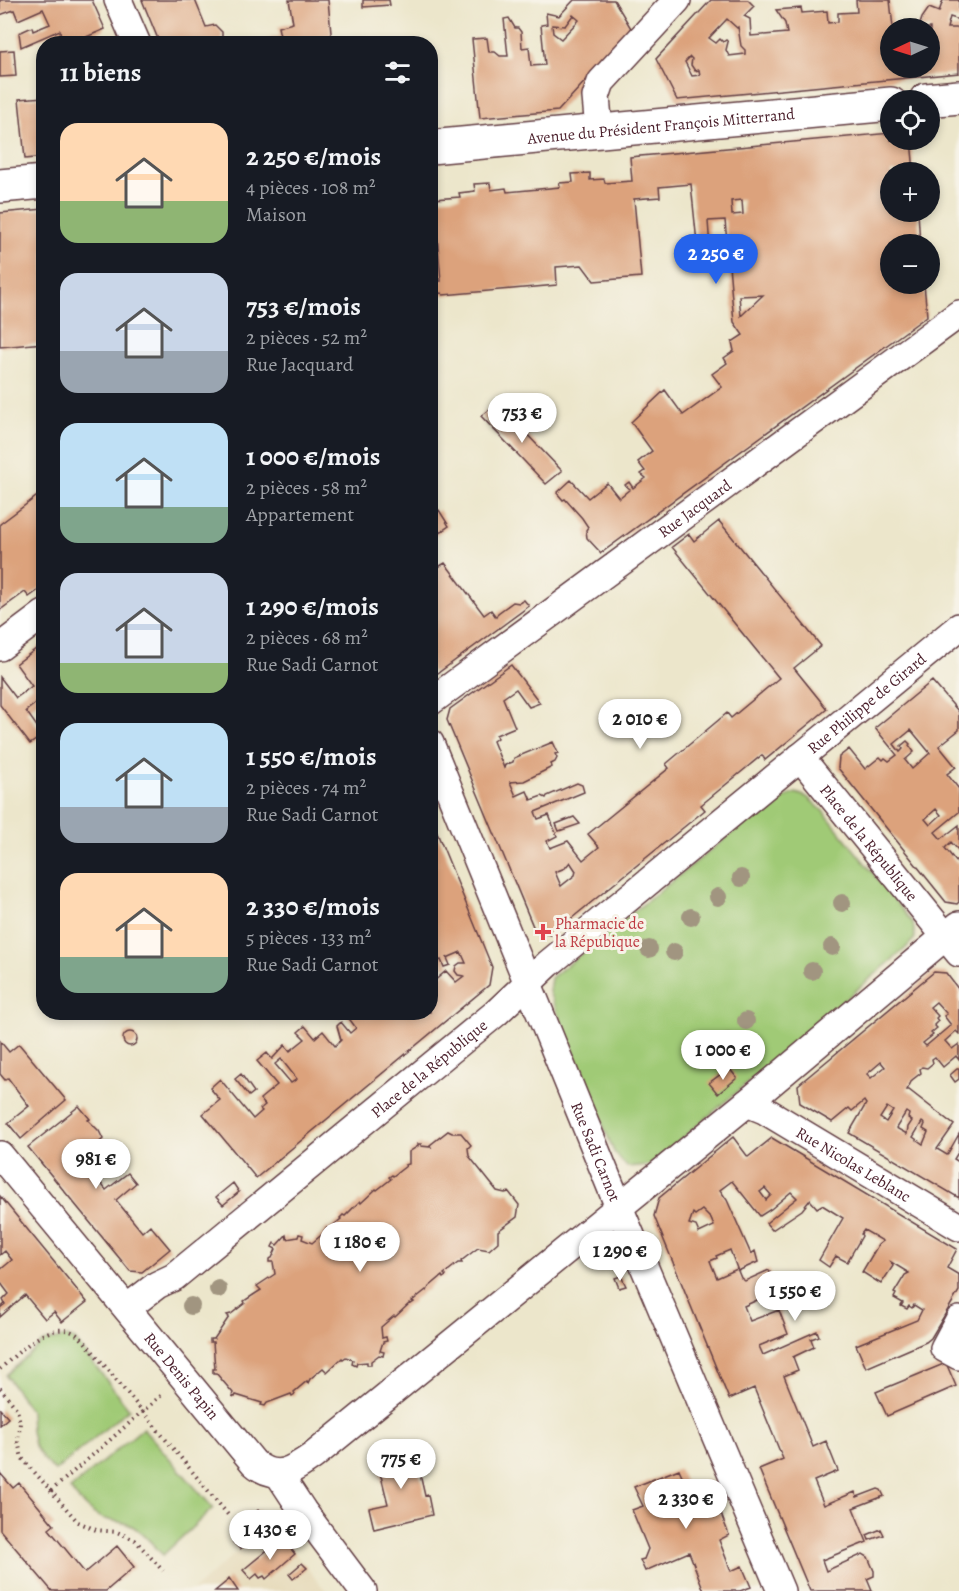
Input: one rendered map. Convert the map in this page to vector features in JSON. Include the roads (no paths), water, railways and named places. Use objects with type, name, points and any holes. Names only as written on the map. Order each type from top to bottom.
[{"type":"main road","points":[[940,99],[959,98]]},
{"type":"main road","name":"Avenue du Président François Mitterrand","points":[[438,146],[880,105]]},
{"type":"main road","points":[[0,186],[36,183]]},
{"type":"street","points":[[118,0],[133,36]]},
{"type":"street","points":[[599,130],[596,97],[601,82],[677,0]]},
{"type":"street","name":"Rue Jacquard","points":[[438,696],[959,314]]},
{"type":"street","points":[[0,647],[36,620]]},
{"type":"street","name":"Rue Philippe de Girard","points":[[800,757],[959,627]]},
{"type":"street","name":"Place de la République","points":[[126,1308],[158,1285],[174,1277],[269,1200],[496,1013],[529,981],[800,757],[954,938],[747,1102],[313,1456],[294,1468],[278,1473]]},
{"type":"street","name":"Rue Sadi Carnot","points":[[438,762],[529,981],[619,1207],[781,1591]]},
{"type":"street","name":"Rue Nicolas Leblanc","points":[[747,1102],[959,1227]]},
{"type":"street","name":"Rue Denis Papin","points":[[1,1157],[254,1463],[265,1471],[278,1473]]},
{"type":"street","points":[[959,1320],[944,1348],[959,1356]]},
{"type":"street","points":[[278,1473],[303,1511],[363,1591]]},
{"type":"place","name":"Pharmacie de la Répubique","points":[[543,932]]}]
